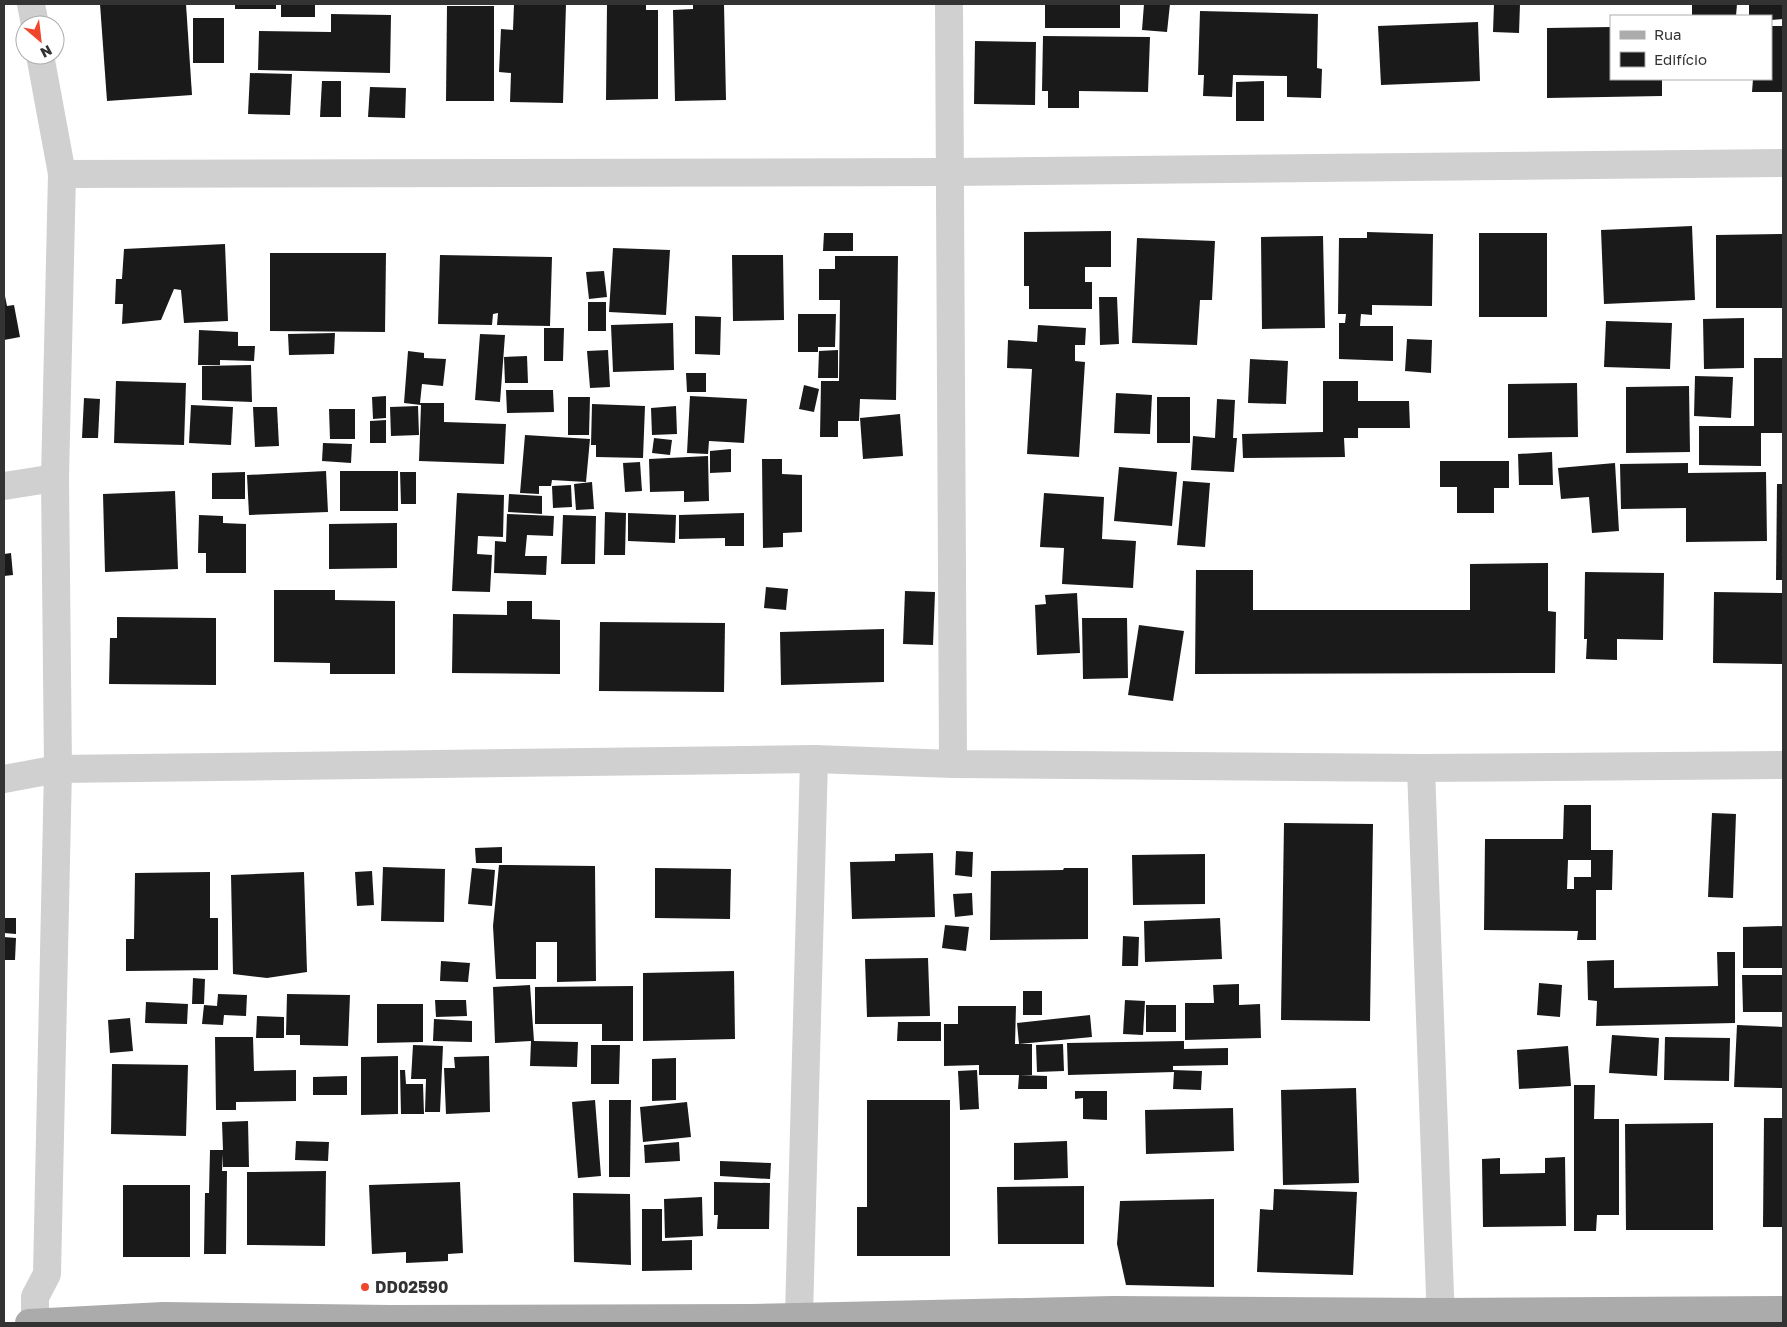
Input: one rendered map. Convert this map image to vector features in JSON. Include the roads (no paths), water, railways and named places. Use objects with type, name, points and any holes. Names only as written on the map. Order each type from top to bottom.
[{"type":"main road","points":[[33,1323],[157,1320],[752,1320],[799,1316],[1441,1318],[1783,1310]]},
{"type":"street","points":[[949,4],[953,764]]},
{"type":"street","points":[[33,1323],[35,1297],[47,1274],[58,769],[55,478],[62,174],[42,65]]},
{"type":"street","points":[[62,174],[951,172],[1783,163]]},
{"type":"street","points":[[4,486],[55,478]]},
{"type":"street","points":[[799,1316],[814,759]]},
{"type":"street","points":[[4,778],[58,769],[814,759],[953,764],[1421,768],[1783,765]]},
{"type":"street","points":[[1421,768],[1441,1318]]},
{"type":"place","name":"DD02590","points":[[365,1287]]}]
